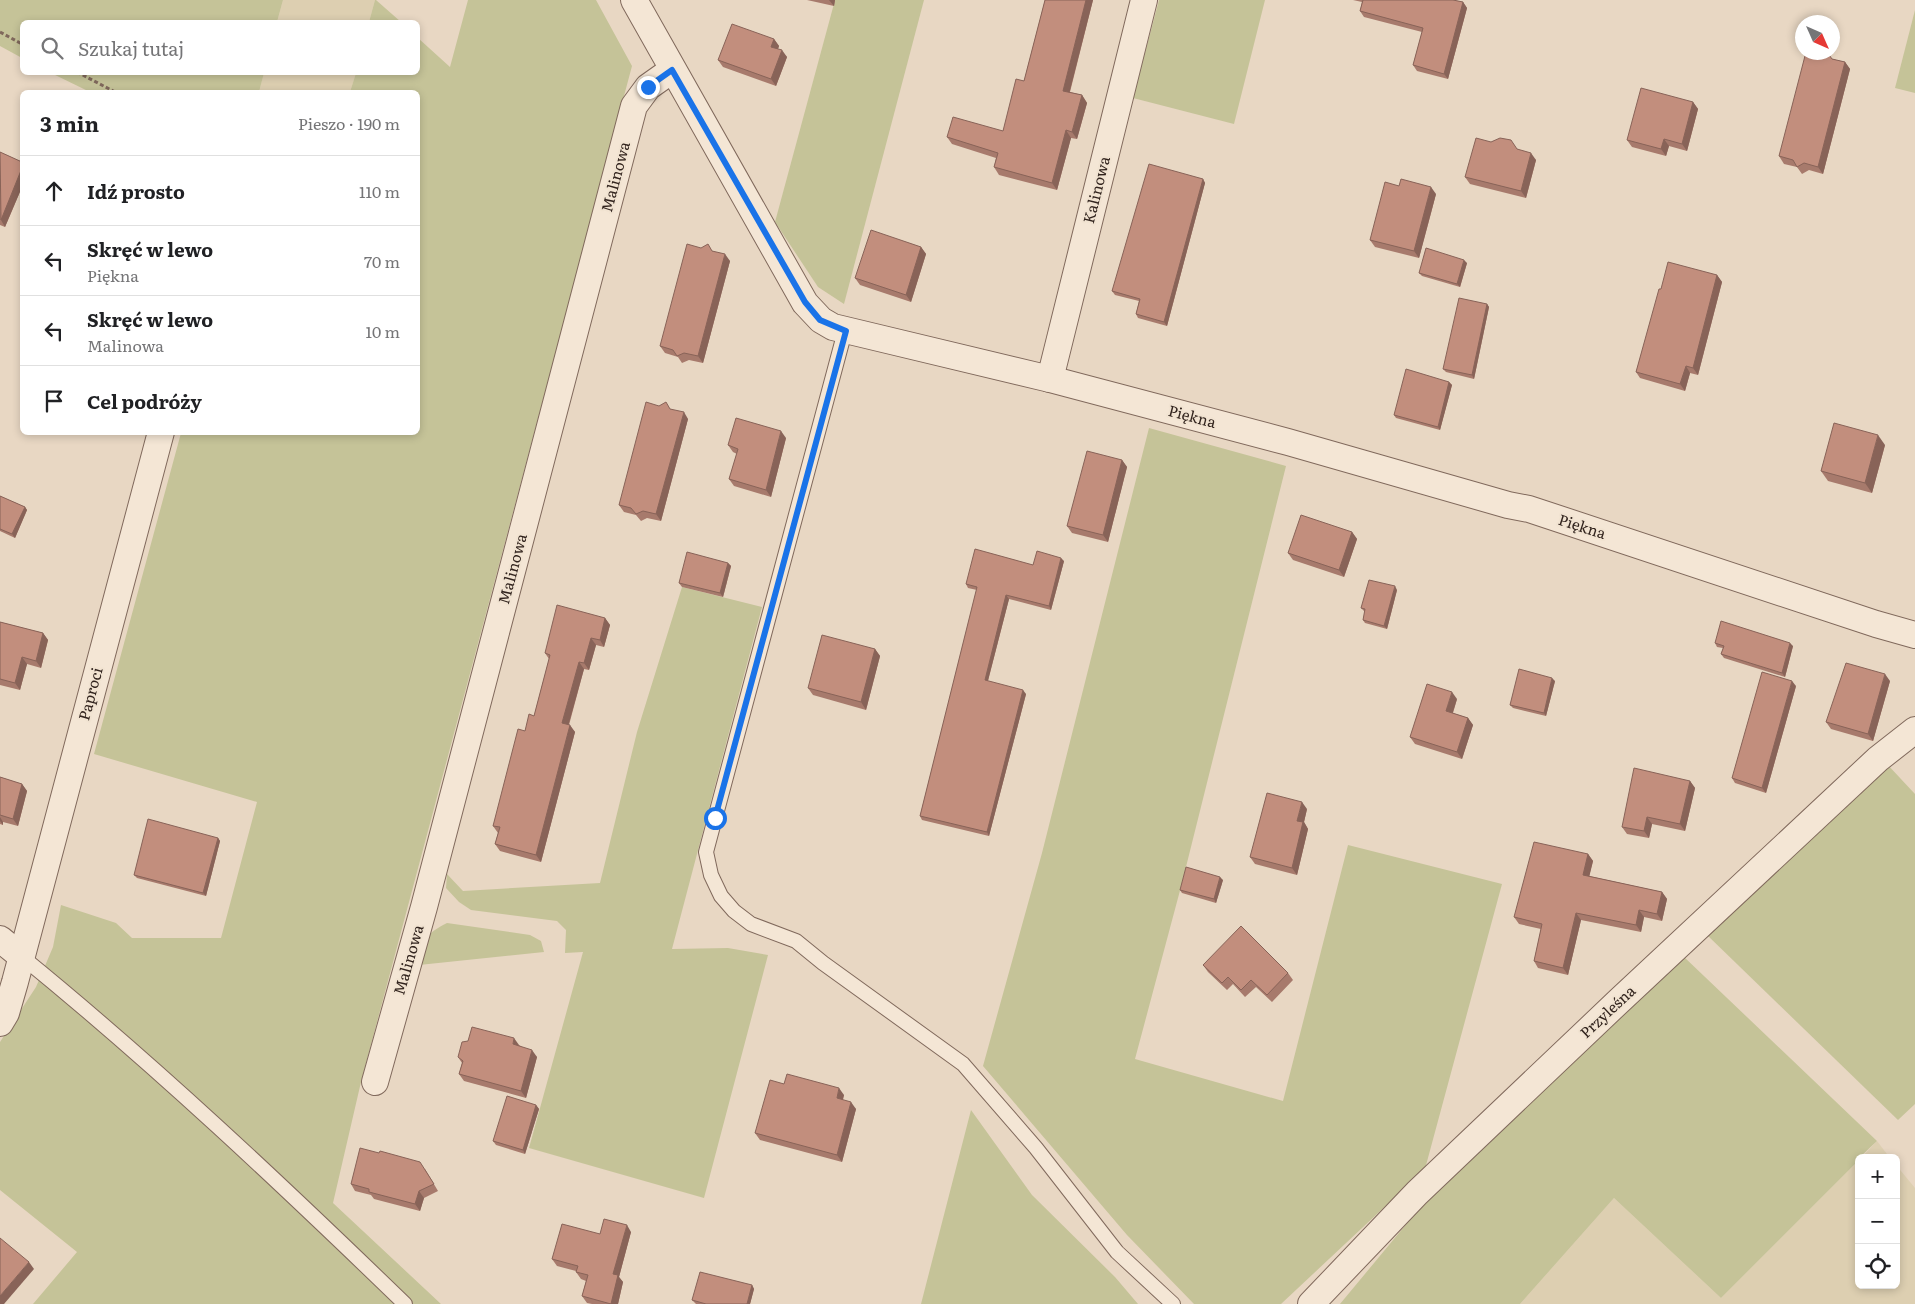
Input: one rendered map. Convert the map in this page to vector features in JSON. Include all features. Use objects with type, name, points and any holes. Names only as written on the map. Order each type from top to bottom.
[{"type":"street","name":"Kalinowa","points":[[1050,379],[1144,0]]},
{"type":"street","name":"Piękna","points":[[645,5],[672,70],[805,302],[820,320],[846,331],[1050,379],[1288,442],[1508,505],[1530,509],[1876,624],[1915,635]]},
{"type":"street","name":"Malinowa","points":[[375,1082],[424,907],[634,106],[648,87],[672,70]]},
{"type":"street","name":"Paproci","points":[[0,1023],[6,1013],[160,435]]},
{"type":"street","name":"Przyleśna","points":[[1311,1304],[1417,1193],[1619,1000],[1878,759],[1915,730]]},
{"type":"street","points":[[0,939],[21,956]]},
{"type":"lane","points":[[846,331],[706,852],[711,876],[721,896],[740,916],[751,924],[796,942],[963,1064],[1036,1148],[1117,1252],[1173,1304]]},
{"type":"lane","points":[[21,956],[81,1005],[270,1173],[405,1304]]},
{"type":"path","points":[[0,32],[20,43]]},
{"type":"path","points":[[83,75],[111,90]]},
{"type":"shaded area","points":[[0,0],[283,0],[278,20],[20,20],[20,57],[0,46]]},
{"type":"shaded area","points":[[283,0],[375,0],[370,20],[278,20]]},
{"type":"shaded area","points":[[376,0],[399,20],[370,20]]},
{"type":"shaded area","points":[[468,0],[596,0],[632,66],[361,1082],[333,1203],[441,1304],[33,1304],[77,1252],[0,1190],[0,1042],[36,987],[53,947],[61,905],[116,923],[132,938],[221,938],[257,802],[94,754],[180,435],[420,435],[420,90],[351,90],[355,75],[420,75],[420,40],[450,67]]},
{"type":"shaded area","points":[[835,0],[924,0],[844,304],[818,287],[775,222]]},
{"type":"shaded area","points":[[1159,0],[1265,0],[1234,124],[1133,98]]},
{"type":"shaded area","points":[[1915,10],[1915,93],[1895,88]]},
{"type":"shaded area","points":[[55,75],[263,75],[260,90],[86,90]]},
{"type":"shaded area","points":[[263,75],[355,75],[351,90],[260,90]]},
{"type":"shaded area","points":[[1149,428],[1286,466],[1182,883],[1135,1059],[1283,1101],[1348,845],[1502,884],[1425,1169],[1281,1304],[1194,1304],[1127,1235],[983,1066],[1042,853]]},
{"type":"shaded area","points":[[682,587],[762,607],[672,949],[728,948],[768,955],[704,1198],[529,1148],[583,952],[565,953],[566,930],[557,921],[471,910],[459,902],[446,888],[447,874],[463,891],[600,883],[637,732]]},
{"type":"shaded area","points":[[1886,763],[1915,794],[1915,1104],[1898,1120],[1706,934]]},
{"type":"shaded area","points":[[447,923],[530,935],[541,941],[544,952],[419,965],[423,944],[426,939],[434,931]]},
{"type":"shaded area","points":[[1683,956],[1877,1141],[1863,1154],[1855,1154],[1855,1164],[1721,1298],[1614,1198],[1520,1304],[1340,1304],[1428,1198]]},
{"type":"shaded area","points":[[971,1110],[1032,1195],[1115,1277],[1138,1304],[921,1304]]},
{"type":"shaded area","points":[[1877,1141],[1887,1154],[1865,1154]]},
{"type":"shaded area","points":[[1855,1164],[1855,1289],[1900,1289],[1900,1170],[1915,1188],[1915,1304],[1520,1304],[1614,1198],[1721,1298]]},
{"type":"building","points":[[1045,0],[1086,0],[1063,91],[1082,95],[1072,132],[1066,130],[1052,183],[994,167],[998,153],[947,137],[953,117],[1003,131],[1016,79],[1024,81]]},
{"type":"building","points":[[1363,0],[1453,0],[1463,2],[1444,74],[1413,65],[1423,28],[1360,11]]},
{"type":"building","points":[[732,24],[774,39],[771,47],[782,50],[771,79],[718,60]]},
{"type":"building","points":[[1804,60],[1836,60],[1845,62],[1818,167],[1804,163],[1797,167],[1793,160],[1779,156]]},
{"type":"building","points":[[1641,88],[1693,102],[1682,144],[1664,139],[1661,149],[1627,140]]},
{"type":"building","points":[[1476,138],[1491,142],[1500,138],[1511,140],[1517,149],[1531,153],[1521,191],[1465,177]]},
{"type":"building","points":[[0,152],[20,161],[20,173],[1,220]]},
{"type":"building","points":[[1149,164],[1203,179],[1164,322],[1136,314],[1140,299],[1112,291]]},
{"type":"building","points":[[1401,179],[1431,187],[1414,251],[1370,240],[1385,182],[1399,186]]},
{"type":"building","points":[[871,230],[921,247],[906,295],[855,278]]},
{"type":"building","points":[[687,244],[701,248],[708,244],[712,251],[725,254],[698,356],[684,353],[677,356],[673,350],[660,346]]},
{"type":"building","points":[[1426,248],[1464,260],[1457,284],[1419,273]]},
{"type":"building","points":[[1668,262],[1717,275],[1693,368],[1686,366],[1680,384],[1636,372]]},
{"type":"building","points":[[1459,298],[1487,304],[1472,375],[1443,369]]},
{"type":"building","points":[[1406,369],[1449,382],[1438,427],[1394,415]]},
{"type":"building","points":[[646,402],[659,406],[666,402],[670,409],[684,412],[656,514],[643,511],[636,514],[631,508],[619,505]]},
{"type":"building","points":[[736,418],[781,431],[766,490],[729,479],[738,449],[728,445]]},
{"type":"building","points":[[1834,423],[1878,435],[1865,483],[1821,471]]},
{"type":"building","points":[[1087,451],[1122,460],[1103,535],[1067,526]]},
{"type":"building","points":[[0,496],[25,507],[12,534],[0,529]]},
{"type":"building","points":[[1301,515],[1352,532],[1339,570],[1288,553]]},
{"type":"building","points":[[975,549],[1033,565],[1037,551],[1061,558],[1049,606],[1006,595],[985,680],[1023,690],[987,832],[920,816],[977,587],[966,584]]},
{"type":"building","points":[[687,552],[728,563],[720,593],[679,583]]},
{"type":"building","points":[[1369,580],[1395,586],[1384,626],[1363,620],[1365,609],[1361,608]]},
{"type":"building","points":[[557,605],[605,618],[600,640],[591,638],[584,663],[579,662],[562,723],[570,725],[536,855],[495,844],[500,827],[493,826],[518,729],[525,731],[529,714],[534,716],[550,655],[545,653]]},
{"type":"building","points":[[1721,621],[1790,643],[1782,673],[1721,654],[1724,646],[1715,643]]},
{"type":"building","points":[[0,622],[43,633],[36,661],[22,657],[15,683],[0,679]]},
{"type":"building","points":[[822,635],[875,649],[861,702],[808,688]]},
{"type":"building","points":[[1846,663],[1885,674],[1868,734],[1826,722]]},
{"type":"building","points":[[1519,669],[1552,678],[1544,713],[1510,705]]},
{"type":"building","points":[[1762,672],[1792,681],[1762,788],[1732,778]]},
{"type":"building","points":[[1427,684],[1452,692],[1446,711],[1468,718],[1457,752],[1410,737]]},
{"type":"building","points":[[1634,768],[1690,781],[1680,824],[1647,817],[1644,831],[1622,827]]},
{"type":"building","points":[[0,777],[22,784],[13,819],[0,815]]},
{"type":"building","points":[[1267,793],[1302,802],[1297,821],[1303,822],[1292,868],[1250,857]]},
{"type":"building","points":[[148,819],[218,838],[203,893],[134,875]]},
{"type":"building","points":[[1534,842],[1588,854],[1583,875],[1662,892],[1657,914],[1639,910],[1636,925],[1576,913],[1563,968],[1534,961],[1542,924],[1514,917]]},
{"type":"building","points":[[1186,867],[1220,877],[1214,899],[1180,890]]},
{"type":"building","points":[[1241,926],[1288,973],[1267,995],[1251,980],[1241,990],[1228,977],[1222,983],[1203,965]]},
{"type":"building","points":[[472,1027],[514,1038],[513,1044],[532,1050],[521,1091],[459,1074],[463,1061],[458,1057],[462,1042],[468,1041]]},
{"type":"building","points":[[787,1074],[839,1088],[837,1098],[851,1102],[837,1155],[755,1133],[770,1080],[784,1084]]},
{"type":"building","points":[[507,1096],[536,1105],[523,1150],[493,1141]]},
{"type":"building","points":[[360,1148],[379,1153],[380,1151],[420,1162],[434,1184],[419,1191],[415,1204],[369,1192],[369,1189],[351,1184]]},
{"type":"building","points":[[604,1219],[627,1225],[613,1274],[618,1275],[611,1304],[582,1296],[588,1275],[576,1272],[578,1266],[552,1259],[562,1224],[600,1234]]},
{"type":"building","points":[[0,1238],[29,1262],[0,1296]]},
{"type":"building","points":[[700,1272],[752,1285],[747,1304],[706,1304],[692,1300]]},
{"type":"route","points":[[648,87],[672,70],[805,302],[820,320],[846,331],[715,818]]}]
